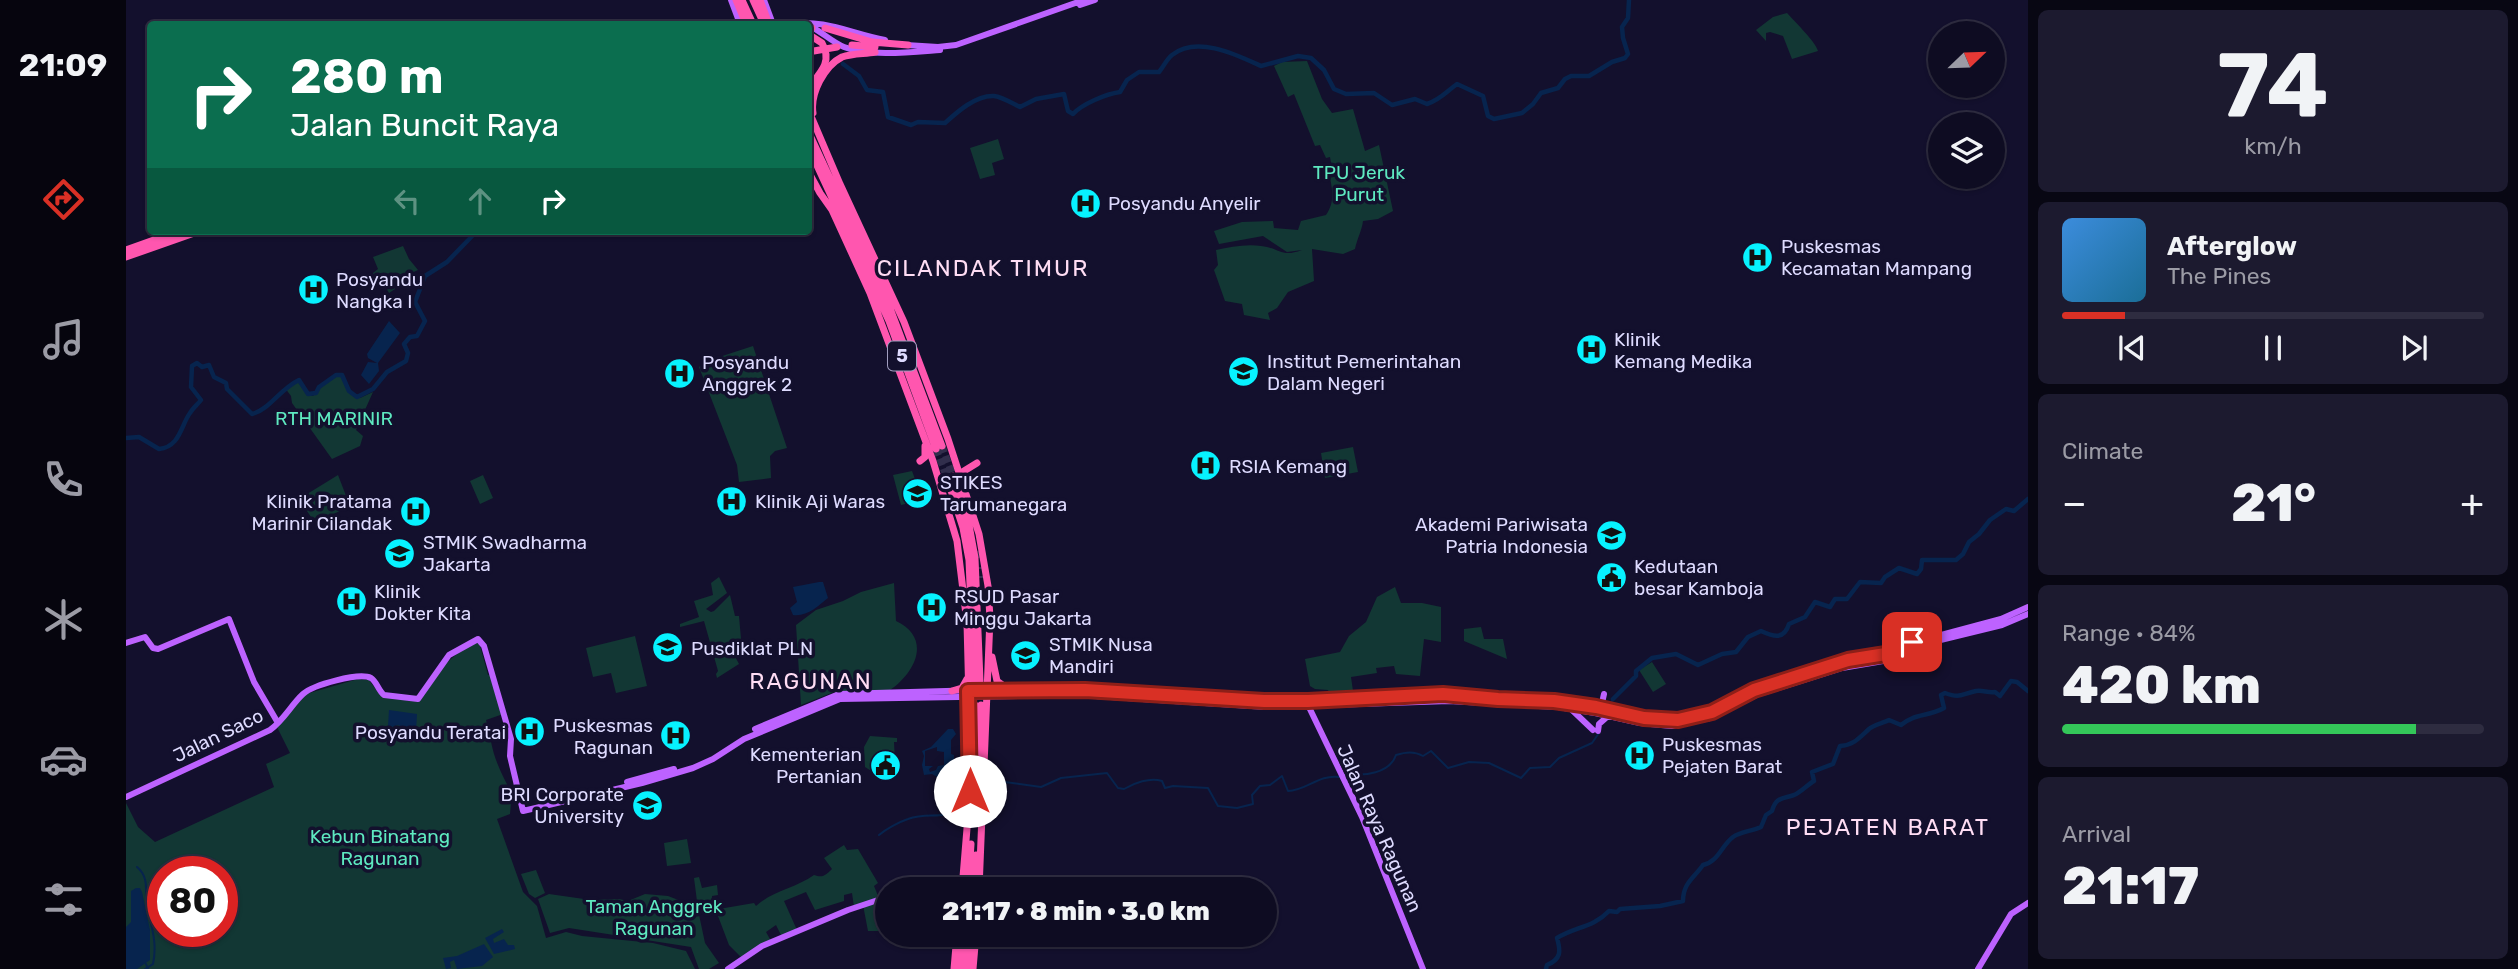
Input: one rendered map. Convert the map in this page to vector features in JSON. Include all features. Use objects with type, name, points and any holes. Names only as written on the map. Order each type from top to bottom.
[{"type":"highway","points":[[737,0],[748,21]]},
{"type":"highway","points":[[757,0],[767,21]]},
{"type":"highway","points":[[825,28],[872,43],[907,48]]},
{"type":"highway","points":[[812,33],[820,40],[827,55],[823,70],[812,83]]},
{"type":"highway","points":[[812,35],[821,47],[823,59],[820,69],[812,74]]},
{"type":"highway","points":[[852,45],[907,48]]},
{"type":"highway","points":[[812,51],[837,47]]},
{"type":"highway","points":[[836,197],[837,186],[812,129],[812,102],[827,73],[841,58],[875,52]]},
{"type":"highway","points":[[812,129],[904,322],[948,439],[983,552],[989,597],[990,642],[996,680],[1000,684],[1017,689]]},
{"type":"highway","name":"5","points":[[812,129],[828,181]]},
{"type":"highway","name":"5","points":[[812,153],[860,243],[901,335],[935,448]]},
{"type":"highway","points":[[812,161],[836,197]]},
{"type":"highway","points":[[812,171],[870,293],[911,403],[924,438],[926,454],[920,461]]},
{"type":"highway","points":[[812,181],[830,206]]},
{"type":"highway","name":"5","points":[[836,197],[889,321],[935,448]]},
{"type":"highway","points":[[126,254],[170,235]]},
{"type":"highway","points":[[126,254],[187,235]]},
{"type":"highway","points":[[852,239],[911,394],[911,403]]},
{"type":"highway","points":[[860,243],[886,290],[924,378]]},
{"type":"highway","points":[[924,438],[935,448],[935,452],[943,450],[948,439]]},
{"type":"highway","points":[[935,448],[963,528],[969,560],[974,667]]},
{"type":"highway","points":[[952,451],[965,463]]},
{"type":"highway","points":[[963,481],[964,471],[978,463]]},
{"type":"highway","points":[[963,481],[953,472],[946,475],[949,511],[959,549],[978,701],[979,877]]},
{"type":"highway","points":[[947,480],[969,525],[975,558],[980,653]]},
{"type":"highway","points":[[969,500],[978,551]]},
{"type":"highway","points":[[949,511],[965,559],[978,701],[974,877]]},
{"type":"highway","points":[[975,678],[980,653],[980,570]]},
{"type":"highway","points":[[952,691],[962,688],[975,678],[990,642]]},
{"type":"highway","points":[[959,696],[978,701],[998,695]]},
{"type":"highway","points":[[963,877],[978,701]]},
{"type":"highway","points":[[969,877],[977,800]]},
{"type":"highway","points":[[954,969],[956,947]]},
{"type":"highway","points":[[961,969],[963,947]]},
{"type":"highway","points":[[967,969],[969,947]]},
{"type":"highway","points":[[973,969],[975,947]]},
{"type":"main road","points":[[737,0],[740,21]]},
{"type":"main road","points":[[1005,30],[1084,0]]},
{"type":"main road","points":[[812,32],[844,47],[875,52],[953,45],[1095,0]]},
{"type":"main road","points":[[812,22],[830,24],[907,48]]},
{"type":"main road","points":[[1730,706],[1754,690],[1848,660],[1892,653],[1915,642],[2001,619],[2028,607]]},
{"type":"main road","points":[[630,783],[700,761],[738,737],[835,695],[952,691],[978,701],[1017,689],[1085,690],[1307,706],[1443,694],[1554,701],[1611,714],[1678,720],[1708,713],[1842,668],[1889,660],[1920,645],[2002,625],[2028,614]]},
{"type":"main road","points":[[126,643],[145,637],[153,648],[158,649],[229,619],[254,682],[278,723]]},
{"type":"main road","name":"Jalan Saco","points":[[126,797],[270,730],[306,691],[348,678],[369,677],[384,695],[418,699],[449,655],[478,639],[484,646],[511,739],[510,756],[523,809],[630,783]]},
{"type":"main road","points":[[1604,694],[1602,703],[1611,714]]},
{"type":"main road","points":[[998,695],[1091,695],[1249,706],[1434,701],[1595,710]]},
{"type":"main road","points":[[630,783],[704,764],[736,743],[838,700],[959,696]]},
{"type":"main road","name":"Jalan Raya Ragunan","points":[[1307,706],[1370,836],[1422,969]]},
{"type":"main road","points":[[1570,709],[1596,731],[1599,724],[1611,714]]},
{"type":"main road","points":[[728,969],[767,944],[875,901]]},
{"type":"main road","points":[[1978,969],[2011,914],[2028,903]]},
{"type":"green space","points":[[1787,13],[1818,51],[1792,59],[1783,36],[1766,33],[1766,41],[1756,30],[1773,17]]},
{"type":"green space","name":"TPU Jeruk Purut","points":[[1307,61],[1322,99],[1332,113],[1353,109],[1365,151],[1379,145],[1393,211],[1378,219],[1363,221],[1355,249],[1343,254],[1312,249],[1314,281],[1288,292],[1277,308],[1268,313],[1270,320],[1244,315],[1242,304],[1225,301],[1214,270],[1218,265],[1216,250],[1250,245],[1285,253],[1302,250],[1287,252],[1263,236],[1219,244],[1214,231],[1242,222],[1273,221],[1274,228],[1298,230],[1301,221],[1326,215],[1331,204],[1332,188],[1328,170],[1332,168],[1330,157],[1326,158],[1320,145],[1315,146],[1294,94],[1288,97],[1274,66],[1282,62]]},
{"type":"green space","points":[[998,139],[1004,159],[992,163],[995,175],[980,179],[970,148]]},
{"type":"green space","points":[[403,246],[418,270],[392,282],[395,289],[389,293],[382,281],[377,283],[373,273],[378,269],[373,257]]},
{"type":"green space","points":[[753,346],[787,448],[775,451],[770,456],[771,478],[739,482],[737,465],[699,367],[707,361]]},
{"type":"green space","name":"RTH MARINIR","points":[[343,373],[353,396],[360,398],[373,392],[356,430],[363,436],[360,446],[332,459],[292,403],[285,388],[298,382],[307,394],[313,396],[326,382]]},
{"type":"green space","points":[[1353,447],[1358,472],[1325,478],[1321,453]]},
{"type":"green space","points":[[912,471],[923,500],[901,505],[893,475]]},
{"type":"green space","points":[[338,475],[350,506],[315,523],[299,499]]},
{"type":"green space","points":[[483,475],[493,498],[480,504],[470,481]]},
{"type":"green space","points":[[719,577],[727,593],[706,609],[714,611],[730,595],[735,616],[739,616],[741,639],[729,645],[739,664],[717,678],[718,671],[704,621],[680,627],[680,624],[699,617],[694,601],[713,595],[711,583]]},
{"type":"green space","points":[[894,583],[896,621],[914,636],[917,646],[913,665],[907,674],[890,690],[834,692],[801,705],[796,625],[816,610],[861,592]]},
{"type":"green space","points":[[1395,587],[1401,603],[1441,607],[1441,642],[1424,639],[1420,676],[1396,674],[1394,666],[1376,668],[1377,673],[1351,677],[1353,691],[1329,693],[1328,690],[1310,686],[1305,659],[1340,652],[1349,636],[1366,622],[1377,597]]},
{"type":"green space","points":[[1481,627],[1484,639],[1503,639],[1507,659],[1464,641],[1464,629]]},
{"type":"green space","points":[[635,636],[647,686],[616,693],[611,673],[593,677],[586,648]]},
{"type":"green space","name":"Kebun Binatang Ragunan","points":[[479,642],[488,675],[494,674],[506,713],[486,720],[494,754],[511,798],[510,814],[497,819],[523,892],[537,906],[546,938],[566,932],[653,943],[686,951],[695,969],[126,969],[126,803],[138,827],[155,842],[274,787],[266,764],[290,753],[277,727],[306,694],[358,679],[369,680],[380,695],[417,701],[444,666],[459,653]]},
{"type":"green space","points":[[1652,662],[1666,684],[1653,692],[1639,670]]},
{"type":"green space","points":[[870,736],[897,738],[897,742],[894,742],[895,762],[884,762],[884,772],[873,772],[865,767],[864,747]]},
{"type":"green space","points":[[687,839],[691,863],[667,866],[664,843]]},
{"type":"green space","points":[[844,845],[847,850],[858,849],[875,878],[875,931],[868,931],[863,905],[854,907],[852,893],[844,895],[844,901],[815,910],[806,892],[784,901],[797,930],[782,937],[776,925],[766,932],[771,941],[741,957],[729,945],[718,916],[719,909],[754,903],[756,906],[814,875],[825,875],[832,869],[824,858]]},
{"type":"green space","points":[[536,870],[545,893],[535,898],[529,894],[521,874]]},
{"type":"green space","name":"Taman Anggrek Ragunan","points":[[699,877],[702,888],[717,885],[718,895],[712,896],[713,909],[698,910],[705,943],[719,963],[709,969],[699,969],[691,947],[569,928],[550,933],[538,899],[549,894],[591,900],[628,901],[645,894],[668,896],[681,901],[681,905],[698,909],[694,878]]},
{"type":"water","points":[[389,321],[400,333],[378,363],[379,371],[369,384],[361,375],[368,362],[377,363],[368,358],[367,354]]},
{"type":"water","points":[[823,582],[828,598],[808,613],[793,615],[790,608],[797,602],[793,587]]},
{"type":"water","points":[[389,710],[417,714],[416,732],[398,725],[388,726]]},
{"type":"water","points":[[948,729],[953,729],[956,734],[951,740],[954,762],[951,762],[955,776],[924,775],[922,751],[931,747]],"holes":[[[937,747],[937,751],[944,752],[944,765],[930,772],[929,769],[933,766],[925,766],[925,751]]]},
{"type":"water","points":[[140,888],[142,892],[147,916],[147,947],[150,947],[150,960],[137,969],[126,969],[126,927],[131,922],[131,891]]},
{"type":"water","points":[[502,929],[504,932],[493,939],[494,943],[504,939],[508,945],[514,945],[515,949],[494,954],[485,938]]},
{"type":"water","points":[[484,944],[493,957],[482,966],[457,969],[454,960],[450,962],[451,968],[446,969],[443,958],[457,956]]},
{"type":"waterway","points":[[843,64],[859,76],[867,90],[883,92],[888,117],[911,125],[918,122],[945,123],[967,105],[987,96],[994,96],[1020,107],[1036,99],[1064,94],[1068,111],[1073,114],[1095,100],[1120,92],[1127,80],[1139,72],[1159,72],[1172,55],[1193,47],[1217,49],[1261,66],[1298,56],[1311,58],[1324,70],[1334,89],[1346,94],[1374,93],[1392,105],[1415,99],[1427,104],[1457,84],[1483,96],[1488,116],[1494,119],[1522,113],[1541,93],[1558,88],[1571,76],[1589,76],[1612,62],[1625,58],[1628,54],[1622,27],[1628,18],[1629,0]]},
{"type":"waterway","points":[[126,438],[139,437],[159,449],[176,440],[190,413],[201,400],[191,387],[192,366],[197,363],[202,367],[209,365],[214,377],[226,383],[227,389],[252,414],[264,408],[299,380],[308,394],[316,393],[319,387],[336,375],[342,375],[349,391],[357,397],[373,389],[387,372],[406,361],[408,353],[404,344],[410,337],[417,336],[425,321],[415,302],[425,276],[447,262],[473,235]]},
{"type":"waterway","points":[[1613,699],[1636,676],[1636,671],[1652,658],[1676,654],[1698,665],[1722,654],[1736,652],[1748,637],[1761,631],[1774,636],[1781,635],[1789,624],[1805,617],[1815,602],[1830,607],[1835,599],[1847,599],[1860,582],[1881,583],[1899,568],[1917,574],[1922,560],[1956,560],[1990,520],[2006,509],[2014,511],[2028,499]]},
{"type":"waterway","points":[[1546,969],[1559,954],[1557,938],[1591,924],[1609,911],[1683,901],[1690,881],[1733,837],[1761,827],[1766,815],[1778,801],[1797,794],[1814,781],[1812,772],[1833,764],[1840,746],[1853,743],[1871,728],[1889,720],[1901,725],[1938,711],[1944,708],[1941,695],[1945,693],[1958,696],[1981,691],[1995,692],[2000,696],[2011,681],[2017,682],[2028,691]]},
{"type":"waterway","points":[[1610,704],[1613,699]]},
{"type":"waterway","points":[[1344,776],[1346,773],[1368,774],[1382,770],[1396,755],[1410,752],[1423,756],[1431,751],[1448,768],[1469,762],[1489,763],[1521,778],[1530,768],[1550,767],[1559,758],[1592,743],[1599,733]]},
{"type":"waterway","points":[[990,783],[997,781],[1041,787],[1061,778],[1107,773],[1118,788],[1124,789],[1147,780],[1162,781],[1165,788],[1208,788],[1218,806],[1237,808],[1253,804],[1252,795],[1260,786],[1270,785],[1282,776],[1288,791],[1325,778],[1339,777]]},
{"type":"waterway","points":[[879,835],[908,819],[944,815],[966,805]]},
{"type":"waterway","points":[[137,867],[145,879],[154,940],[153,964],[145,969]]},
{"type":"waterway","points":[[146,964],[148,969]]},
{"type":"tunnel","points":[[894,344],[895,349]]},
{"type":"tunnel","points":[[942,446],[953,476]]},
{"type":"tunnel","points":[[936,449],[947,478]]},
{"type":"tunnel","points":[[978,551],[979,560]]},
{"type":"place","name":"Posyandu Anyelir","points":[[1085,203]]},
{"type":"place","name":"Puskesmas Kecamatan Mampang","points":[[1758,257]]},
{"type":"place","name":"Posyandu Nangka I","points":[[313,290]]},
{"type":"place","name":"Klinik Kemang Medika","points":[[1591,350]]},
{"type":"place","name":"Institut Pemerintahan Dalam Negeri","points":[[1244,372]]},
{"type":"place","name":"Posyandu Anggrek 2","points":[[679,373]]},
{"type":"place","name":"RSIA Kemang","points":[[1206,466]]},
{"type":"place","name":"STIKES Tarumanegara","points":[[917,493]]},
{"type":"place","name":"Klinik Aji Waras","points":[[732,501]]},
{"type":"place","name":"Klinik Pratama Marinir Cilandak","points":[[415,512]]},
{"type":"place","name":"Akademi Pariwisata Patria Indonesia","points":[[1611,535]]},
{"type":"place","name":"STMIK Swadharma Jakarta","points":[[400,553]]},
{"type":"place","name":"Kedutaan besar Kamboja","points":[[1611,577]]},
{"type":"place","name":"Klinik Dokter Kita","points":[[351,602]]},
{"type":"place","name":"RSUD Pasar Minggu Jakarta","points":[[931,607]]},
{"type":"place","name":"Pusdiklat PLN","points":[[668,648]]},
{"type":"place","name":"STMIK Nusa Mandiri","points":[[1026,655]]},
{"type":"place","name":"Posyandu Teratai","points":[[529,732]]},
{"type":"place","name":"Puskesmas Ragunan","points":[[676,736]]},
{"type":"place","name":"Puskesmas Pejaten Barat","points":[[1639,755]]},
{"type":"place","name":"Kementerian Pertanian","points":[[885,765]]},
{"type":"place","name":"BRI Corporate University","points":[[647,805]]},
{"type":"district","name":"CILANDAK TIMUR","points":[[983,268]]},
{"type":"district","name":"RAGUNAN","points":[[811,681]]},
{"type":"district","name":"PEJATEN BARAT","points":[[1888,827]]},
{"type":"route","points":[[970,791],[968,691],[1085,690],[1264,701],[1443,694],[1554,701],[1644,718],[1678,720],[1712,712],[1754,690],[1848,660],[1897,652],[1912,642]]}]
